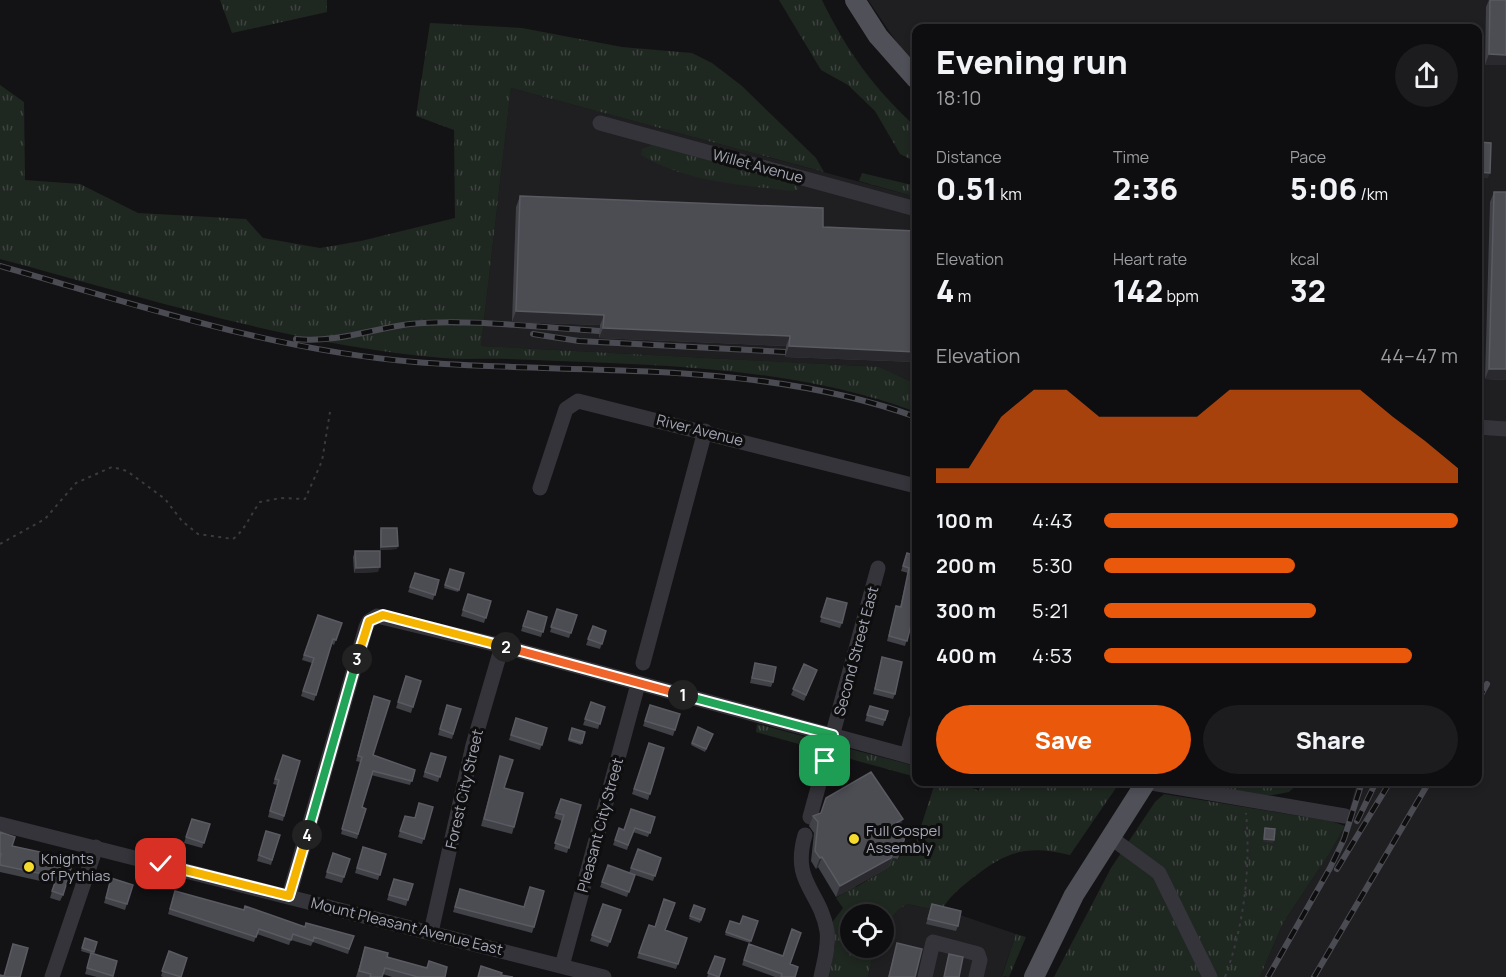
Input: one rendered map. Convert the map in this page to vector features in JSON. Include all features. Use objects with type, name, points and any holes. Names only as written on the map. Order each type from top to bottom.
[{"type":"main road","points":[[855,0],[878,36],[912,74]]},
{"type":"main road","points":[[1034,977],[1074,895],[1143,786]]},
{"type":"street","name":"Willet Avenue","points":[[600,123],[912,207]]},
{"type":"street","name":"River Avenue","points":[[540,488],[566,409],[574,402],[582,401],[912,485]]},
{"type":"street","points":[[1482,427],[1506,429]]},
{"type":"street","points":[[643,663],[705,431]]},
{"type":"street","name":"Second Street East","points":[[810,817],[878,568]]},
{"type":"street","points":[[289,896],[366,627],[373,617],[383,615],[912,757]]},
{"type":"street","name":"Forest City Street","points":[[430,933],[473,744],[502,646]]},
{"type":"street","name":"Pleasant City Street","points":[[561,966],[638,684]]},
{"type":"street","points":[[1171,786],[1345,816]]},
{"type":"street","name":"Mount Pleasant Avenue East","points":[[0,824],[604,977]]},
{"type":"street","points":[[805,835],[799,862],[824,920],[827,934],[821,977]]},
{"type":"street","points":[[1110,837],[1160,873],[1210,977]]},
{"type":"street","points":[[52,977],[96,848]]},
{"type":"street","points":[[925,977],[933,942],[978,954],[980,960],[976,977]]},
{"type":"path","points":[[0,544],[45,519],[76,483],[112,467],[127,471],[143,482],[173,506],[182,521],[198,534],[233,538],[243,532],[260,502],[281,498],[305,499],[322,460],[330,412]]},
{"type":"path","points":[[1225,977],[1244,906],[1248,832],[1245,798]]},
{"type":"shaded area","points":[[868,0],[1506,0],[1506,977],[1260,977],[1283,923],[1345,826],[1356,786],[1482,786],[1482,24],[912,24],[912,65]]},
{"type":"shaded area","points":[[511,88],[912,196],[912,382],[880,367],[481,346]]},
{"type":"shaded area","points":[[907,904],[960,915],[1016,934],[1002,975],[1005,977],[868,977],[872,958],[894,958],[894,915]]},
{"type":"green space","points":[[220,0],[327,0],[327,12],[232,33]]},
{"type":"green space","points":[[779,0],[822,0],[851,52],[887,99],[912,123],[912,160],[900,154],[875,111],[848,85],[821,70]]},
{"type":"green space","points":[[430,23],[522,28],[622,47],[692,53],[712,63],[742,86],[816,158],[824,172],[511,88],[481,346],[880,367],[912,382],[912,411],[867,396],[817,384],[715,370],[509,359],[443,358],[331,343],[220,318],[0,259],[0,85],[24,102],[25,180],[80,184],[138,213],[246,219],[263,238],[320,248],[361,241],[455,218],[454,130],[416,116]]},
{"type":"green space","points":[[653,145],[796,184],[799,189],[792,191],[695,177],[658,164],[641,155],[642,149]]},
{"type":"green space","points":[[862,173],[912,185],[912,196],[859,181]]},
{"type":"green space","points":[[757,724],[825,742],[824,751],[756,732]]},
{"type":"green space","points":[[842,747],[912,765],[912,776],[836,755],[838,749]]},
{"type":"green space","points":[[934,786],[968,786],[979,791],[981,786],[1117,786],[1070,855],[1040,850],[1005,857],[982,870],[950,898],[941,911],[907,904],[894,915],[894,904],[840,904],[836,898],[850,889],[854,883],[856,887],[888,868],[893,858],[899,859],[902,842],[915,845]]},
{"type":"green space","points":[[1207,786],[1296,786],[1289,792],[1267,796]]},
{"type":"green space","points":[[1164,794],[1331,821],[1345,826],[1283,923],[1260,977],[1054,977],[1111,868],[1155,802]]},
{"type":"green space","points":[[840,912],[840,958],[872,958],[868,977],[829,977],[835,945],[831,924]]},
{"type":"green space","points":[[1016,934],[1026,937],[1009,977],[1002,976]]},
{"type":"building","points":[[1490,0],[1506,0],[1506,55],[1489,54]]},
{"type":"building","points":[[1482,142],[1491,143],[1490,173],[1482,172]]},
{"type":"building","points":[[1494,192],[1506,192],[1506,369],[1489,369]]},
{"type":"building","points":[[520,196],[823,208],[823,227],[912,231],[912,352],[789,346],[790,336],[603,328],[604,315],[516,311]]},
{"type":"building","points":[[381,528],[397,528],[398,546],[381,547]]},
{"type":"building","points":[[355,551],[380,551],[380,567],[356,568]]},
{"type":"building","points":[[907,553],[912,555],[912,621],[907,641],[889,636],[896,606],[901,607],[909,568],[903,566]]},
{"type":"building","points":[[450,569],[464,573],[459,590],[445,585]]},
{"type":"building","points":[[415,573],[439,580],[435,595],[410,587]]},
{"type":"building","points":[[468,594],[491,601],[486,618],[463,610]]},
{"type":"building","points":[[827,598],[847,603],[842,623],[821,617]]},
{"type":"building","points":[[557,609],[577,615],[571,633],[551,627]]},
{"type":"building","points":[[528,611],[547,617],[543,632],[523,626]]},
{"type":"building","points":[[318,615],[342,623],[336,640],[333,639],[316,695],[303,691],[314,658],[304,655]]},
{"type":"building","points":[[593,626],[606,631],[602,644],[588,639]]},
{"type":"building","points":[[882,657],[902,662],[895,694],[875,689]]},
{"type":"building","points":[[755,663],[776,667],[773,682],[752,678]]},
{"type":"building","points":[[804,664],[817,670],[806,695],[793,689]]},
{"type":"building","points":[[406,676],[421,681],[413,707],[398,702]]},
{"type":"building","points":[[374,696],[390,701],[373,755],[415,770],[412,781],[373,771],[362,807],[366,809],[358,834],[342,829],[362,757],[358,756]]},
{"type":"building","points":[[591,702],[605,707],[600,724],[585,719]]},
{"type":"building","points":[[447,705],[461,709],[453,734],[440,729]]},
{"type":"building","points":[[650,705],[680,714],[675,730],[645,721]]},
{"type":"building","points":[[870,706],[888,711],[885,720],[867,715]]},
{"type":"building","points":[[516,718],[547,728],[542,745],[511,735]]},
{"type":"building","points":[[698,727],[713,734],[706,749],[692,743]]},
{"type":"building","points":[[572,728],[585,732],[582,743],[569,739]]},
{"type":"building","points":[[649,743],[664,748],[650,794],[634,789]]},
{"type":"building","points":[[431,753],[446,757],[440,777],[425,772]]},
{"type":"building","points":[[283,755],[300,761],[284,816],[270,811],[279,780],[275,779]]},
{"type":"building","points":[[500,756],[513,760],[504,788],[523,793],[514,827],[484,819]]},
{"type":"building","name":"Full Gospel Assembly","points":[[871,772],[903,819],[888,828],[906,832],[902,848],[897,847],[891,858],[840,886],[822,857],[820,858],[815,851],[818,822],[813,816],[821,813],[826,798]]},
{"type":"building","points":[[561,799],[581,805],[569,848],[555,843],[564,815],[556,813]]},
{"type":"building","points":[[419,803],[433,807],[424,839],[400,831],[405,816],[415,818]]},
{"type":"building","points":[[631,809],[655,817],[650,833],[635,828],[628,845],[615,840],[619,828],[624,830]]},
{"type":"building","points":[[192,819],[210,824],[204,843],[186,837]]},
{"type":"building","points":[[1265,828],[1275,829],[1274,840],[1264,839]]},
{"type":"building","points":[[266,831],[280,835],[272,860],[259,855]]},
{"type":"building","points":[[0,832],[15,837],[12,846],[74,858],[63,895],[52,891],[57,877],[0,865]]},
{"type":"building","points":[[363,847],[386,854],[380,875],[357,868]]},
{"type":"building","points":[[638,849],[661,858],[655,876],[631,868]]},
{"type":"building","points":[[333,853],[350,859],[344,877],[327,872]]},
{"type":"building","points":[[608,865],[635,875],[629,892],[602,882]]},
{"type":"building","points":[[111,878],[133,885],[127,904],[106,898]]},
{"type":"building","points":[[394,879],[413,884],[408,900],[389,895]]},
{"type":"building","points":[[530,887],[544,891],[534,927],[455,907],[460,889],[524,907]]},
{"type":"building","points":[[175,891],[244,910],[245,906],[305,927],[306,923],[354,936],[349,949],[314,937],[313,941],[293,934],[291,940],[259,929],[256,937],[170,909]]},
{"type":"building","points":[[664,899],[675,903],[665,930],[687,938],[678,964],[639,953],[649,925],[655,927]]},
{"type":"building","points":[[603,904],[621,910],[610,942],[592,935]]},
{"type":"building","points":[[932,904],[961,911],[958,926],[928,919]]},
{"type":"building","points":[[694,905],[705,909],[701,920],[690,916]]},
{"type":"building","points":[[743,916],[758,921],[751,941],[726,932],[730,921],[740,924]]},
{"type":"building","points":[[792,929],[801,933],[790,964],[798,967],[795,977],[781,977],[782,974],[744,960],[749,944],[783,956]]},
{"type":"building","points":[[85,938],[97,942],[94,952],[82,948]]},
{"type":"building","points":[[897,943],[922,949],[915,977],[889,977]]},
{"type":"building","points":[[13,944],[28,948],[20,977],[0,977],[0,975],[4,976]]},
{"type":"building","points":[[365,947],[388,953],[387,957],[427,968],[429,961],[447,967],[445,977],[418,977],[385,968],[382,977],[370,977],[371,974],[359,971]]},
{"type":"building","points":[[169,951],[187,958],[181,977],[162,971]]},
{"type":"building","points":[[91,953],[117,961],[113,976],[87,968]]},
{"type":"building","points":[[949,954],[963,957],[959,977],[944,977]]},
{"type":"building","points":[[715,956],[725,959],[719,977],[708,973]]},
{"type":"building","points":[[481,966],[502,973],[501,975],[513,977],[478,977]]},
{"type":"railway","points":[[0,266],[257,337],[362,356],[478,366],[605,370],[731,378],[794,386],[855,399],[912,416]]},
{"type":"railway","points":[[296,339],[325,339],[432,322],[600,331]]},
{"type":"railway","points":[[533,334],[579,341],[786,352]]},
{"type":"railway","points":[[1482,693],[1487,684]]},
{"type":"railway","points":[[1268,977],[1330,868],[1344,839],[1361,786]]},
{"type":"railway","points":[[1357,821],[1374,786]]},
{"type":"railway","points":[[1337,869],[1388,786]]},
{"type":"railway","points":[[1314,977],[1427,786]]},
{"type":"place","name":"Full Gospel Assembly","points":[[854,839]]},
{"type":"place","name":"Knights of Pythias","points":[[29,867]]},
{"type":"route","points":[[161,864],[289,896],[366,627],[373,617],[378,615],[442,630],[833,735],[825,761]]}]
